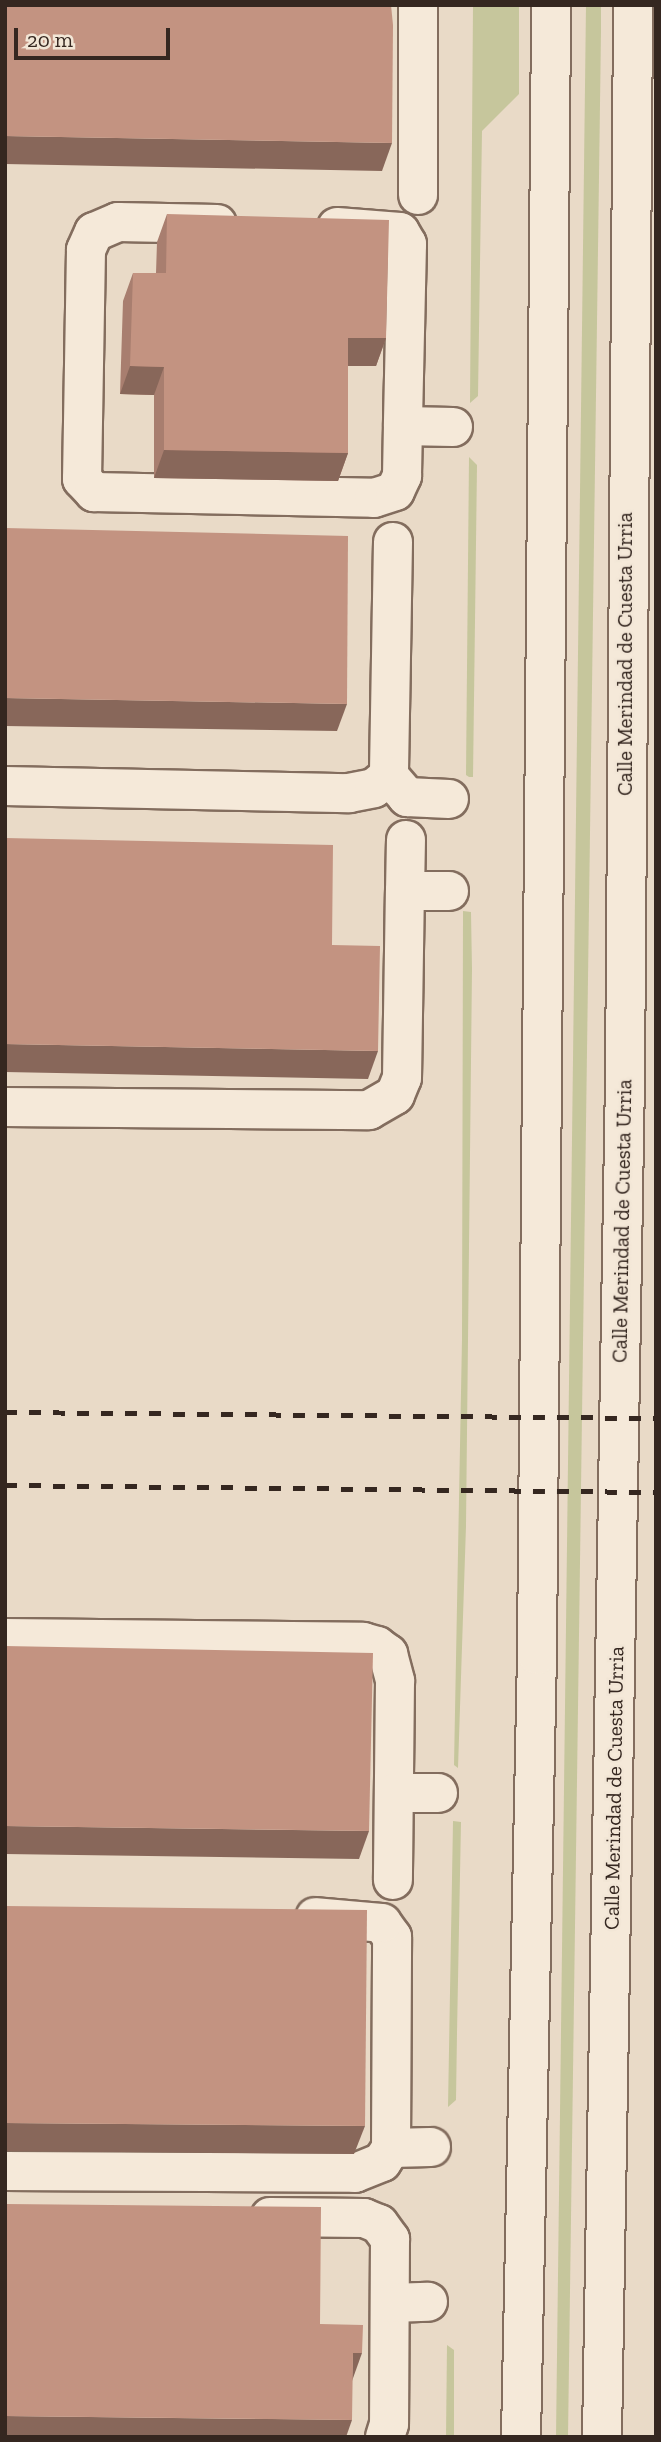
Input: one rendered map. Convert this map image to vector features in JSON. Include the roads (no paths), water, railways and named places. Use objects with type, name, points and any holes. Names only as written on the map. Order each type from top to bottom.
[{"type":"street","points":[[418,5],[418,195]]},
{"type":"street","points":[[521,2437],[537,1655],[551,5]]},
{"type":"street","name":"Calle Merindad de Cuesta Urria","points":[[602,2437],[625,1078],[633,5]]},
{"type":"street","points":[[257,225],[118,222],[94,232],[86,250],[82,479],[94,492],[117,496],[374,498],[395,491],[402,476],[407,244],[400,232],[299,226]]},
{"type":"street","points":[[403,426],[453,427]]},
{"type":"street","points":[[393,541],[388,776],[407,797],[449,799]]},
{"type":"street","points":[[5,786],[349,793],[374,788],[388,776]]},
{"type":"street","points":[[5,1107],[369,1110],[395,1095],[402,1078],[406,840]]},
{"type":"street","points":[[405,891],[449,891]]},
{"type":"street","points":[[5,1638],[363,1642],[377,1646],[388,1654],[395,1681],[393,1880]]},
{"type":"street","points":[[394,1793],[438,1793]]},
{"type":"street","points":[[5,2171],[355,2173],[382,2162],[391,2148],[392,1937],[382,1923],[356,1917],[275,1916]]},
{"type":"street","points":[[391,2148],[431,2147]]},
{"type":"street","points":[[240,2216],[364,2218],[379,2224],[390,2239],[389,2424],[385,2437]]},
{"type":"street","points":[[390,2303],[428,2302]]},
{"type":"railway","points":[[5,1412],[656,1418]]},
{"type":"railway","points":[[5,1485],[656,1492]]}]
